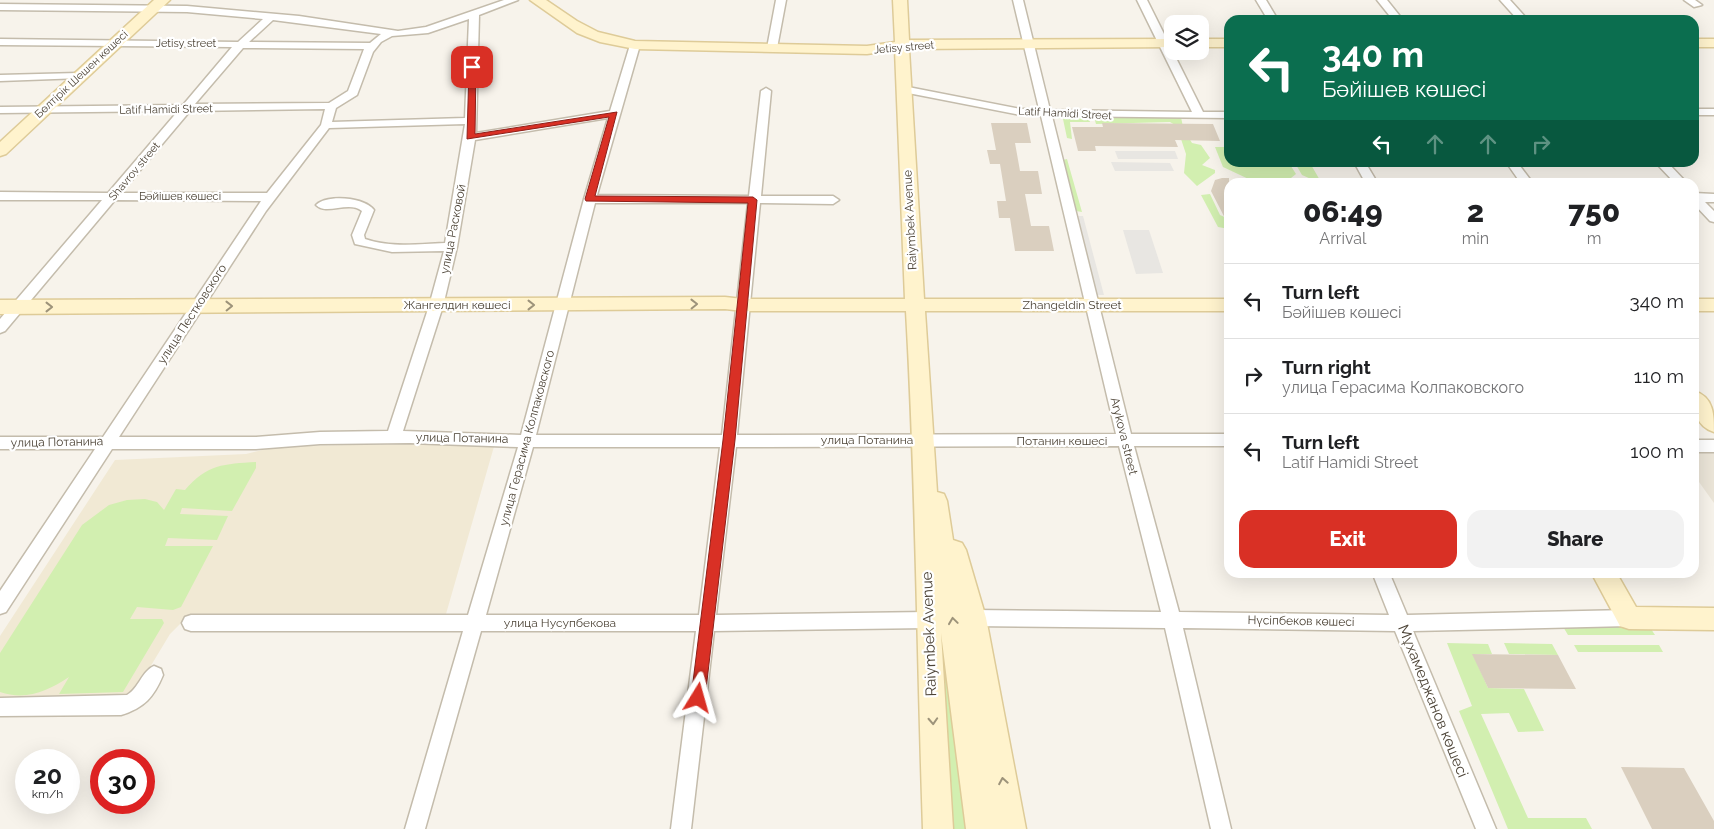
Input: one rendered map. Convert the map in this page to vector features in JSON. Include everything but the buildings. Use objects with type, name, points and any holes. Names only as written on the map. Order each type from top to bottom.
[{"type":"main road","name":"Бөлтірік Шешен көшесі","points":[[0,151],[114,42],[150,9],[163,0]]},
{"type":"main road","name":"Jetisy street","points":[[537,0],[568,24],[588,35],[609,42],[635,45],[867,50],[901,45],[1164,43]]},
{"type":"main road","name":"Raiymbek Avenue","points":[[900,0],[903,89],[924,440],[928,620],[938,829]]},
{"type":"main road","points":[[1209,43],[1224,43]]},
{"type":"main road","points":[[1699,43],[1714,43]]},
{"type":"main road","points":[[867,50],[892,56],[902,64]]},
{"type":"main road","name":"Zhangeldin Street","points":[[915,304],[1224,305]]},
{"type":"main road","name":"Жангелдин көшесі","points":[[9,307],[915,304]]},
{"type":"main road","points":[[1699,305],[1714,305]]},
{"type":"main road","points":[[1699,405],[1714,424]]},
{"type":"main road","name":"Raiymbek Avenue","points":[[924,440],[934,483],[973,618],[1011,829]]},
{"type":"main road","name":"Raiymbek Avenue","points":[[934,483],[981,829]]},
{"type":"main road","points":[[1606,578],[1629,618],[1714,619]]},
{"type":"street","points":[[0,7],[187,9],[271,16],[390,33],[411,33],[428,30],[513,0]]},
{"type":"street","points":[[772,48],[781,0]]},
{"type":"street","name":"Arykova street","points":[[1018,0],[1027,44],[1046,113],[1221,829]]},
{"type":"street","points":[[1142,0],[1164,35]]},
{"type":"street","points":[[1261,0],[1269,15]]},
{"type":"street","points":[[1382,0],[1394,15]]},
{"type":"street","points":[[1505,0],[1518,15]]},
{"type":"street","name":"улица Расковой","points":[[393,438],[436,306],[451,247],[470,137],[474,14]]},
{"type":"street","name":"Shavrov street","points":[[0,328],[9,307],[114,195],[242,44],[271,16]]},
{"type":"street","points":[[331,106],[353,93],[371,46],[390,33]]},
{"type":"street","name":"Jetisy street","points":[[0,42],[371,46]]},
{"type":"street","name":"улица Герасима Колпаковского","points":[[415,829],[527,440],[564,305],[590,199],[635,45]]},
{"type":"street","points":[[1176,60],[1199,115]]},
{"type":"street","points":[[0,78],[78,76]]},
{"type":"street","name":"Latif Hamidi Street","points":[[903,89],[994,107],[1046,113],[1224,115]]},
{"type":"street","points":[[681,829],[708,623],[766,91]]},
{"type":"street","name":"Latif Hamidi Street","points":[[0,110],[331,106]]},
{"type":"street","name":"улица Пестковского","points":[[0,606],[270,197],[326,125],[331,106]]},
{"type":"street","points":[[1699,112],[1714,112]]},
{"type":"street","points":[[470,137],[614,114]]},
{"type":"street","points":[[326,125],[470,121]]},
{"type":"street","points":[[1362,167],[1369,178]]},
{"type":"street","points":[[1515,167],[1523,178]]},
{"type":"street","points":[[1665,167],[1676,178]]},
{"type":"street","name":"Бәйішев көшесі","points":[[0,196],[270,197]]},
{"type":"street","points":[[1699,198],[1714,198]]},
{"type":"street","points":[[590,199],[833,200]]},
{"type":"street","points":[[322,205],[357,202],[364,204],[368,210],[358,235],[359,242],[368,245],[399,248],[451,247]]},
{"type":"street","points":[[1699,203],[1714,218]]},
{"type":"street","name":"улица Потанина","points":[[0,443],[256,442],[320,438],[924,440]]},
{"type":"street","name":"Потанин көшесі","points":[[924,440],[1224,440]]},
{"type":"street","points":[[1699,446],[1714,446]]},
{"type":"street","name":"Мұхамеджанов көшесі","points":[[1382,578],[1486,829]]},
{"type":"street","name":"Нүсіпбеков көшесі","points":[[973,618],[1401,623],[1629,618]]},
{"type":"street","name":"улица Нусупбекова","points":[[191,623],[708,623],[928,620]]},
{"type":"street","points":[[0,707],[120,706],[132,703],[141,697],[154,675]]},
{"type":"shaded area","points":[[1115,151],[1175,151],[1178,159],[1118,159]]},
{"type":"shaded area","points":[[1111,162],[1170,163],[1174,171],[1115,171]]},
{"type":"shaded area","points":[[1078,216],[1083,216],[1104,295],[1097,295]]},
{"type":"shaded area","points":[[1123,230],[1149,230],[1163,273],[1136,274]]},
{"type":"shaded area","points":[[495,443],[444,621],[184,620],[170,634],[135,692],[124,696],[0,700],[0,636],[115,460],[246,454],[279,446]]},
{"type":"shaded area","points":[[1699,452],[1714,452],[1714,503],[1699,482]]},
{"type":"green space","points":[[1054,115],[1088,116],[1090,122],[1070,122],[1072,139],[1067,138],[1063,119],[1054,118]]},
{"type":"green space","points":[[1094,117],[1181,117],[1183,127],[1180,128],[1170,122],[1096,124]]},
{"type":"green space","points":[[1179,133],[1186,133],[1192,143],[1201,145],[1210,158],[1202,165],[1215,170],[1215,173],[1197,186],[1184,173],[1186,154]]},
{"type":"green space","points":[[1215,147],[1224,147],[1224,167],[1292,167],[1296,174],[1291,178],[1246,178],[1223,167]]},
{"type":"green space","points":[[1067,159],[1082,212],[1076,211],[1063,160]]},
{"type":"green space","points":[[1297,167],[1312,167],[1319,178],[1309,178],[1302,175]]},
{"type":"green space","points":[[1210,194],[1220,215],[1224,217],[1224,228],[1218,227],[1201,195]]},
{"type":"green space","points":[[256,462],[256,468],[232,511],[182,508],[180,514],[228,516],[217,540],[168,538],[165,546],[213,546],[181,607],[173,610],[137,607],[130,619],[162,619],[164,623],[123,692],[59,694],[69,677],[53,687],[28,695],[10,695],[0,692],[0,653],[82,525],[109,505],[127,500],[145,499],[157,502],[164,510],[176,489],[185,490],[193,481],[209,470],[225,465]]},
{"type":"green space","points":[[934,535],[946,671],[968,829],[951,829]]},
{"type":"green space","points":[[1647,623],[1655,635],[1568,635],[1562,625]]},
{"type":"green space","points":[[1447,643],[1488,644],[1492,654],[1473,654],[1488,688],[1524,689],[1544,731],[1518,732],[1509,713],[1481,714],[1528,818],[1586,818],[1592,829],[1508,829],[1459,711],[1472,706]]},
{"type":"green space","points":[[1504,643],[1552,644],[1558,655],[1509,654]]},
{"type":"green space","points":[[1574,645],[1659,645],[1663,652],[1578,652]]},
{"type":"route","points":[[472,67],[470,137],[573,119],[614,114],[590,199],[753,200],[729,440],[698,698]]}]
